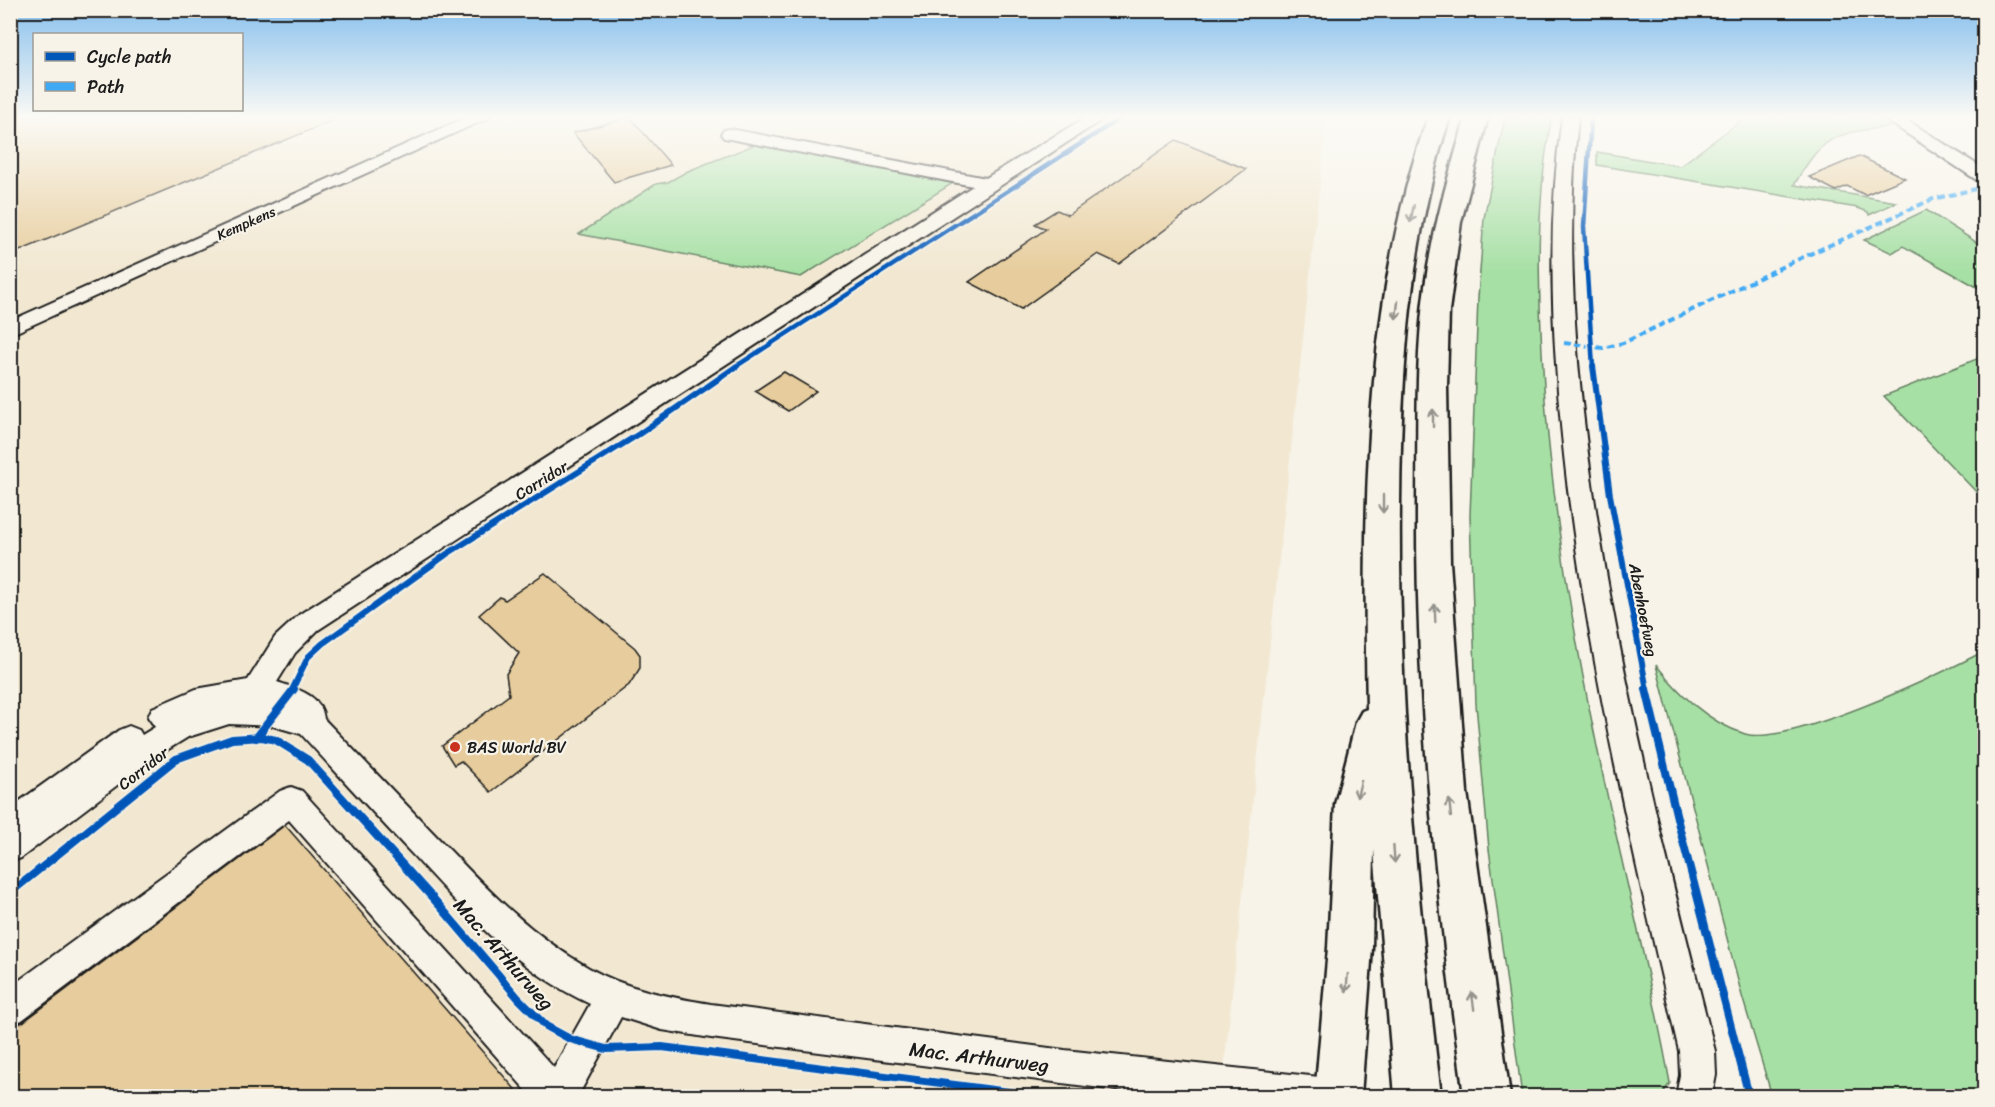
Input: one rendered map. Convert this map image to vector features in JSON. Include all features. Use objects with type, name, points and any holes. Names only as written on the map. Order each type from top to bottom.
[{"type":"highway","points":[[1418,1096],[1401,945],[1383,691],[1383,492],[1389,379],[1404,252],[1423,169]]},
{"type":"highway","points":[[1462,169],[1438,287],[1433,360],[1432,542],[1440,714],[1463,939],[1484,1078]]},
{"type":"highway","points":[[1338,1096],[1350,948],[1355,804],[1383,691]]},
{"type":"street","name":"Kempkens","points":[[10,329],[367,169]]},
{"type":"street","points":[[910,169],[989,184]]},
{"type":"street","name":"Corridor","points":[[10,849],[154,742],[195,721],[250,702],[285,645],[309,622],[1014,169]]},
{"type":"street","points":[[1565,169],[1561,288],[1566,372],[1579,481],[1604,642],[1621,727],[1697,1051],[1698,1075],[1694,1096]]},
{"type":"street","points":[[1971,169],[1984,177]]},
{"type":"street","name":"Corridor","points":[[10,826],[168,713],[209,698],[250,702]]},
{"type":"street","name":"Mac. Arthurweg","points":[[250,702],[273,714],[310,724],[455,878],[525,947],[578,981],[613,997],[662,1013],[733,1024],[1065,1068],[1329,1096]]},
{"type":"street","points":[[10,1008],[291,801],[546,1086],[560,1094],[613,997]]},
{"type":"shaded area","points":[[10,169],[1321,169],[1221,1096],[11,1096]]},
{"type":"green space","points":[[694,169],[897,169],[958,180],[801,277],[579,234],[656,184],[668,182]]},
{"type":"green space","points":[[1494,169],[1544,169],[1539,263],[1542,352],[1549,449],[1561,546],[1604,780],[1653,996],[1670,1083],[1661,1096],[1522,1096],[1489,849],[1476,704],[1470,516],[1478,298],[1484,218]]},
{"type":"green space","points":[[1619,169],[1805,169],[1794,185],[1897,202],[1869,215],[1868,212],[1858,208]]},
{"type":"green space","points":[[1926,210],[1982,246],[1984,245],[1984,291],[1903,246],[1892,253],[1864,240]]},
{"type":"green space","points":[[1984,356],[1984,500],[1884,396]]},
{"type":"green space","points":[[1984,651],[1984,1096],[1772,1096],[1742,996],[1656,665],[1706,715],[1745,734],[1766,735],[1828,720],[1935,676]]},
{"type":"building","points":[[10,169],[217,169],[10,255]]},
{"type":"building","points":[[603,169],[659,169],[614,182]]},
{"type":"building","points":[[1135,169],[1246,169],[1119,264],[1098,254],[1021,309],[969,282],[1046,229],[1035,224],[1057,210],[1068,215]]},
{"type":"building","points":[[1829,169],[1885,169],[1905,178],[1865,195],[1847,186],[1836,191],[1809,177]]},
{"type":"building","points":[[784,372],[816,391],[788,411],[755,391]]},
{"type":"building","points":[[545,573],[635,648],[640,655],[640,668],[629,685],[491,792],[461,761],[454,765],[442,746],[509,695],[506,674],[519,653],[479,615],[500,597],[505,600]]},
{"type":"building","points":[[285,825],[521,1096],[10,1096],[10,1027],[23,1022]]},
{"type":"marked path","points":[[1564,343],[1603,348],[1623,343],[1790,263],[1933,199],[1984,187]]},
{"type":"cycle path","points":[[256,738],[294,688],[308,657],[322,644],[447,554],[639,434],[754,354],[1042,169]]},
{"type":"cycle path","name":"Abenhoefweg","points":[[1586,169],[1584,227],[1587,302],[1598,412],[1624,577],[1658,741],[1743,1065],[1749,1096]]},
{"type":"cycle path","points":[[10,893],[176,759],[232,739],[262,737],[276,740],[308,760],[439,905],[519,999],[546,1026],[570,1039],[606,1049],[662,1047],[1040,1096]]},
{"type":"place","name":"BAS World BV","points":[[455,747]]}]
